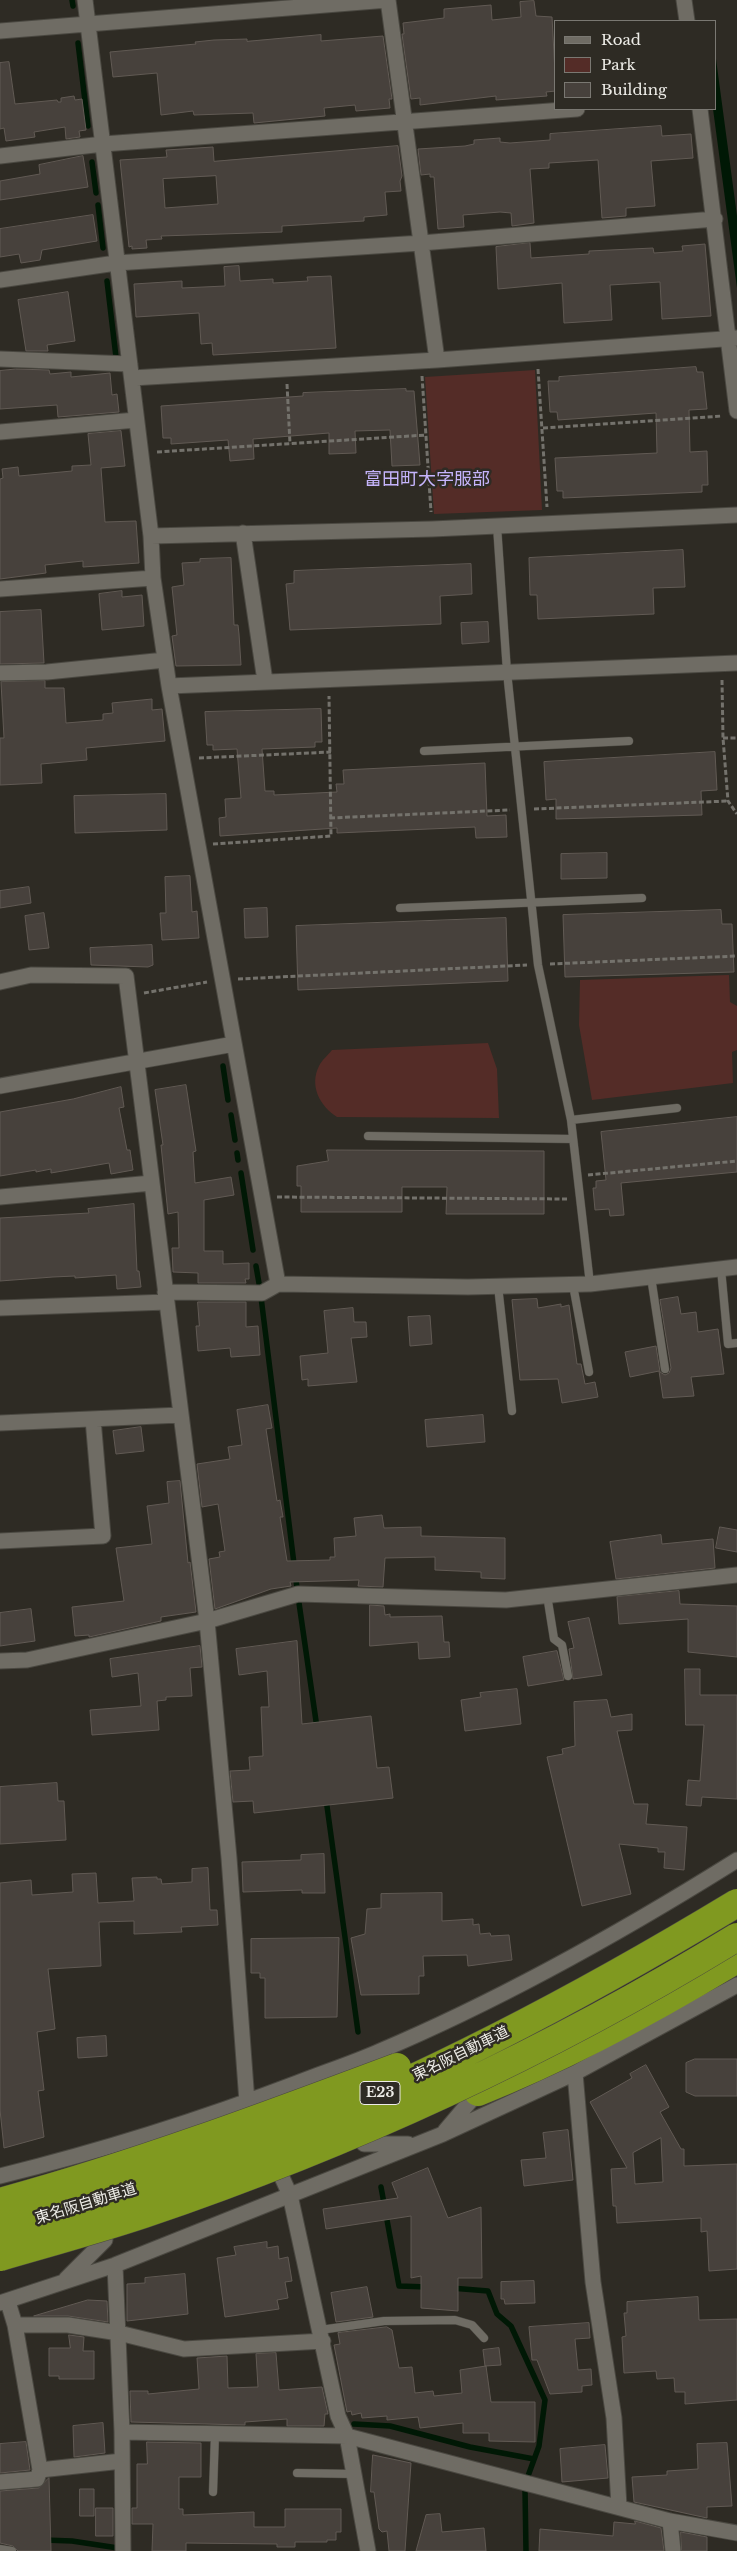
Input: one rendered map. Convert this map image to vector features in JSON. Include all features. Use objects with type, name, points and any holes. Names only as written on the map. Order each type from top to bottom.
[{"type":"highway","name":"東名阪自動車道","points":[[0,2230],[126,2192],[278,2136],[425,2073],[630,1966],[737,1903]]},
{"type":"highway","name":"東名阪自動車道","points":[[0,2258],[151,2212],[256,2174],[360,2131],[510,2062],[577,2028],[737,1937]]},
{"type":"highway","points":[[478,2092],[538,2069],[596,2040],[737,1959]]},
{"type":"highway","points":[[0,2202],[116,2169],[193,2143],[420,2058],[557,2001],[630,1966]]},
{"type":"street","points":[[85,0],[151,536],[153,578],[165,660],[228,979],[234,1044],[278,1284]]},
{"type":"street","points":[[0,31],[242,6],[388,0],[437,360]]},
{"type":"street","points":[[684,0],[688,20]]},
{"type":"street","points":[[0,156],[103,144],[564,110]]},
{"type":"street","points":[[700,110],[732,338],[730,414]]},
{"type":"street","points":[[0,280],[116,263],[421,243],[715,219]]},
{"type":"street","points":[[0,359],[131,371],[437,360],[732,338]]},
{"type":"street","points":[[0,432],[136,420]]},
{"type":"street","points":[[151,536],[497,526],[737,515]]},
{"type":"street","points":[[243,533],[264,681]]},
{"type":"street","points":[[0,589],[153,578]]},
{"type":"street","points":[[0,673],[47,672],[165,660]]},
{"type":"street","points":[[169,686],[737,663]]},
{"type":"street","points":[[0,982],[31,976],[126,976],[207,1621],[228,1850],[247,2102],[290,2195],[322,2335],[338,2416],[347,2436],[368,2551]]},
{"type":"street","points":[[0,1086],[234,1044]]},
{"type":"street","points":[[0,1198],[152,1184]]},
{"type":"street","points":[[0,1308],[262,1293],[278,1284],[573,1285],[737,1267]]},
{"type":"street","points":[[0,1423],[180,1415]]},
{"type":"street","points":[[0,1541],[104,1536],[93,1420]]},
{"type":"street","points":[[0,1661],[27,1660],[207,1621],[298,1594],[506,1600],[737,1575]]},
{"type":"street","points":[[0,2176],[117,2146],[247,2102],[380,2051],[556,1967],[659,1909],[737,1860]]},
{"type":"street","points":[[0,2482],[37,2479],[40,2470],[15,2325],[4,2302],[115,2265],[443,2134],[575,2073],[737,1985]]},
{"type":"street","points":[[575,2073],[593,2282],[614,2418],[619,2507]]},
{"type":"street","points":[[443,2134],[478,2092]]},
{"type":"street","points":[[364,2144],[417,2144]]},
{"type":"street","points":[[62,2283],[105,2240]]},
{"type":"street","points":[[115,2265],[122,2432],[122,2551]]},
{"type":"street","points":[[15,2325],[68,2326],[118,2332],[184,2349],[322,2335]]},
{"type":"street","points":[[122,2432],[347,2436],[670,2521],[737,2533]]},
{"type":"street","points":[[40,2470],[122,2461]]},
{"type":"street","points":[[670,2521],[673,2551]]},
{"type":"lane","points":[[497,526],[507,672],[538,965],[571,1120],[590,1284]]},
{"type":"lane","points":[[424,750],[630,740]]},
{"type":"lane","points":[[400,908],[642,898]]},
{"type":"lane","points":[[571,1120],[677,1108]]},
{"type":"lane","points":[[368,1136],[574,1139]]},
{"type":"lane","points":[[721,1269],[728,1344],[737,1343]]},
{"type":"lane","points":[[651,1277],[665,1369]]},
{"type":"lane","points":[[573,1285],[589,1372]]},
{"type":"lane","points":[[498,1286],[512,1411]]},
{"type":"lane","points":[[547,1595],[554,1640],[562,1645],[568,1676]]},
{"type":"lane","points":[[322,2335],[384,2321],[455,2320],[472,2325],[484,2338]]},
{"type":"lane","points":[[213,2492],[215,2434]]},
{"type":"lane","points":[[296,2473],[355,2474]]},
{"type":"lane","points":[[0,2549],[12,2551]]},
{"type":"path","points":[[538,366],[547,514]]},
{"type":"path","points":[[422,373],[432,518]]},
{"type":"path","points":[[287,383],[290,444]]},
{"type":"path","points":[[543,428],[730,414]]},
{"type":"path","points":[[152,452],[426,434]]},
{"type":"path","points":[[722,678],[723,738],[728,801],[737,814]]},
{"type":"path","points":[[210,845],[331,836],[331,752],[328,693]]},
{"type":"path","points":[[723,738],[737,738]]},
{"type":"path","points":[[194,758],[331,752]]},
{"type":"path","points":[[129,995],[228,979],[737,956]]},
{"type":"path","points":[[578,1176],[737,1161]]},
{"type":"path","points":[[274,1197],[581,1199]]},
{"type":"green space","points":[[535,370],[542,510],[434,514],[425,377]]},
{"type":"green space","points":[[729,975],[730,1002],[737,1006],[737,1050],[732,1052],[733,1083],[592,1100],[579,1025],[580,980]]},
{"type":"green space","points":[[488,1043],[497,1069],[499,1118],[337,1117],[321,1101],[316,1088],[316,1073],[323,1060],[332,1050]]},
{"type":"shaded area","points":[[717,66],[737,216],[737,288],[713,110],[717,110]]},
{"type":"building","points":[[534,1],[536,16],[552,17],[554,91],[546,92],[547,96],[496,100],[496,96],[420,105],[420,98],[411,99],[402,34],[404,34],[403,23],[444,18],[444,9],[491,5],[492,20],[521,17],[520,2]]},
{"type":"building","points":[[321,35],[321,41],[383,36],[392,99],[389,99],[390,108],[356,111],[355,105],[324,108],[325,116],[254,123],[253,113],[194,115],[193,111],[161,115],[157,73],[113,77],[110,52],[196,44],[195,42],[214,40],[247,39],[247,41]]},
{"type":"building","points":[[9,62],[15,104],[57,100],[61,102],[61,98],[74,96],[75,100],[82,99],[86,130],[79,131],[80,137],[66,139],[65,127],[34,132],[35,137],[6,141],[4,128],[0,129],[0,63]]},
{"type":"building","points":[[661,126],[662,136],[691,134],[693,158],[651,161],[655,206],[626,208],[626,216],[602,218],[598,160],[549,163],[549,168],[530,169],[534,223],[512,226],[511,213],[500,212],[463,215],[464,227],[438,229],[434,177],[430,177],[430,174],[421,175],[418,149],[465,146],[474,144],[474,140],[500,138],[500,142],[510,143],[550,140],[550,134]]},
{"type":"building","points":[[398,146],[402,176],[400,181],[401,191],[385,192],[387,215],[364,217],[364,221],[282,226],[282,232],[161,236],[162,239],[146,240],[147,248],[132,249],[132,246],[129,247],[120,160],[167,157],[166,150],[213,147],[214,161]],"holes":[[[216,176],[218,204],[165,208],[163,179]]]},
{"type":"building","points":[[83,156],[88,187],[0,200],[0,181],[40,174],[39,165]]},
{"type":"building","points":[[93,215],[97,241],[42,250],[40,260],[21,263],[19,254],[0,257],[0,229]]},
{"type":"building","points":[[530,243],[531,258],[589,254],[589,251],[653,248],[654,253],[683,251],[682,246],[705,244],[711,316],[662,319],[660,282],[610,285],[612,320],[564,323],[562,283],[498,289],[496,247]]},
{"type":"building","points":[[239,266],[240,281],[273,279],[273,283],[308,281],[307,277],[331,276],[336,348],[213,355],[212,343],[201,344],[199,313],[136,317],[134,284],[182,281],[182,288],[225,286],[224,267]]},
{"type":"building","points":[[68,292],[75,341],[47,345],[48,351],[26,351],[18,300]]},
{"type":"building","points":[[696,367],[697,372],[703,372],[707,409],[689,410],[690,452],[707,451],[708,485],[702,485],[702,492],[563,498],[563,491],[557,491],[555,458],[657,453],[656,413],[558,420],[557,412],[550,412],[548,381],[559,381],[559,377]]},
{"type":"building","points":[[16,369],[49,370],[50,374],[71,372],[71,377],[110,373],[112,395],[117,394],[119,412],[58,417],[57,405],[0,409],[0,371]]},
{"type":"building","points":[[406,389],[406,391],[414,391],[420,465],[392,466],[390,430],[355,431],[356,453],[329,454],[329,433],[253,439],[254,459],[230,461],[228,440],[171,444],[171,438],[163,438],[161,406],[303,396],[303,393]]},
{"type":"building","points":[[121,431],[125,466],[101,468],[105,522],[136,521],[139,563],[83,567],[83,561],[45,565],[46,573],[0,579],[0,479],[3,478],[2,469],[18,467],[19,476],[72,471],[72,466],[91,465],[88,434]]},
{"type":"building","points":[[683,550],[685,587],[653,588],[654,614],[538,619],[537,595],[530,595],[529,558]]},
{"type":"building","points":[[231,558],[234,625],[238,625],[241,665],[176,666],[172,636],[177,635],[172,587],[184,585],[182,563],[200,562],[200,559]]},
{"type":"building","points":[[471,564],[472,594],[440,596],[441,624],[290,630],[286,584],[294,583],[294,571]]},
{"type":"building","points":[[122,591],[122,597],[142,595],[144,626],[102,630],[99,594]]},
{"type":"building","points":[[41,610],[44,663],[0,664],[0,612]]},
{"type":"building","points":[[488,622],[489,642],[462,644],[461,623]]},
{"type":"building","points":[[45,681],[45,688],[64,688],[66,723],[103,720],[103,714],[113,713],[112,703],[152,699],[152,710],[162,709],[165,741],[86,748],[87,760],[41,764],[42,783],[0,785],[0,738],[4,738],[1,682]]},
{"type":"building","points":[[321,709],[322,742],[315,742],[315,747],[262,749],[265,791],[274,791],[274,795],[337,792],[336,784],[344,784],[343,770],[485,763],[487,816],[506,815],[507,837],[476,838],[475,827],[337,833],[337,828],[220,836],[219,818],[226,817],[225,799],[241,798],[237,749],[213,750],[213,745],[207,745],[205,712]]},
{"type":"building","points":[[715,752],[717,790],[701,791],[702,815],[556,819],[556,799],[546,800],[544,762]]},
{"type":"building","points":[[166,794],[167,830],[75,833],[74,796]]},
{"type":"building","points":[[607,853],[607,878],[561,879],[561,854]]},
{"type":"building","points":[[190,876],[192,912],[197,911],[199,938],[162,940],[160,913],[166,913],[165,877]]},
{"type":"building","points":[[29,887],[31,903],[0,908],[0,891]]},
{"type":"building","points":[[267,908],[268,937],[245,938],[244,909]]},
{"type":"building","points":[[721,910],[722,924],[732,924],[734,972],[565,977],[563,915]]},
{"type":"building","points":[[44,913],[49,948],[29,950],[25,916]]},
{"type":"building","points":[[506,918],[508,981],[298,990],[296,926]]},
{"type":"building","points":[[152,945],[153,965],[148,967],[91,965],[90,948]]},
{"type":"building","points":[[186,1085],[196,1151],[193,1152],[195,1183],[231,1177],[234,1195],[204,1200],[204,1251],[223,1251],[223,1264],[249,1263],[249,1279],[245,1279],[246,1283],[198,1283],[198,1273],[173,1272],[172,1248],[179,1248],[178,1212],[168,1214],[161,1145],[163,1145],[155,1090]]},
{"type":"building","points":[[121,1087],[124,1107],[119,1108],[133,1170],[111,1174],[109,1163],[51,1173],[51,1169],[0,1176],[0,1112],[73,1099]]},
{"type":"building","points":[[737,1117],[737,1172],[621,1183],[624,1215],[610,1216],[609,1209],[595,1210],[593,1188],[596,1188],[596,1181],[606,1180],[601,1132]]},
{"type":"building","points":[[327,1150],[544,1151],[544,1214],[446,1214],[447,1187],[402,1187],[402,1212],[301,1212],[301,1186],[297,1186],[297,1166],[328,1161]]},
{"type":"building","points":[[134,1204],[137,1271],[139,1271],[141,1287],[117,1289],[116,1275],[0,1281],[0,1218],[89,1213],[88,1209]]},
{"type":"building","points":[[678,1297],[681,1314],[696,1312],[698,1332],[718,1329],[724,1374],[691,1377],[694,1396],[663,1398],[659,1371],[630,1377],[625,1352],[656,1346],[660,1372],[665,1375],[669,1373],[671,1368],[660,1300]]},
{"type":"building","points":[[537,1299],[538,1308],[561,1304],[561,1307],[569,1305],[577,1364],[581,1364],[585,1384],[595,1382],[598,1397],[562,1403],[558,1379],[520,1380],[512,1300]]},
{"type":"building","points":[[198,1302],[246,1302],[246,1327],[258,1326],[260,1355],[231,1357],[230,1348],[198,1351],[196,1326],[199,1326]]},
{"type":"building","points":[[353,1308],[354,1322],[366,1322],[367,1337],[351,1338],[357,1382],[308,1386],[308,1379],[302,1380],[300,1356],[328,1353],[324,1311]]},
{"type":"building","points":[[430,1316],[432,1344],[410,1346],[408,1317]]},
{"type":"building","points":[[268,1405],[272,1428],[266,1429],[277,1501],[280,1500],[283,1517],[280,1517],[287,1561],[330,1560],[330,1557],[335,1557],[334,1538],[356,1536],[354,1518],[382,1515],[384,1528],[421,1527],[421,1536],[505,1538],[505,1579],[481,1578],[481,1572],[435,1570],[435,1557],[385,1558],[383,1587],[358,1586],[359,1580],[290,1582],[291,1586],[271,1589],[215,1609],[209,1559],[220,1557],[219,1552],[225,1551],[218,1504],[202,1507],[197,1464],[230,1459],[228,1447],[242,1445],[237,1410]]},
{"type":"building","points":[[483,1415],[485,1442],[427,1447],[425,1420]]},
{"type":"building","points":[[141,1427],[144,1451],[116,1454],[113,1431]]},
{"type":"building","points":[[180,1481],[188,1563],[190,1562],[196,1612],[161,1617],[161,1621],[89,1637],[89,1635],[75,1636],[72,1607],[124,1601],[116,1548],[152,1544],[147,1506],[169,1503],[167,1482]]},
{"type":"building","points":[[720,1527],[737,1530],[737,1552],[716,1548]]},
{"type":"building","points":[[661,1535],[662,1544],[713,1539],[715,1568],[616,1579],[610,1542]]},
{"type":"building","points":[[679,1591],[680,1604],[737,1606],[737,1657],[688,1652],[688,1619],[619,1624],[617,1597]]},
{"type":"building","points":[[370,1605],[384,1606],[385,1615],[390,1614],[390,1617],[442,1616],[444,1642],[449,1642],[450,1657],[419,1659],[418,1642],[370,1646]]},
{"type":"building","points":[[31,1609],[35,1641],[0,1646],[0,1613]]},
{"type":"building","points":[[589,1618],[602,1675],[573,1679],[569,1649],[574,1648],[568,1622]]},
{"type":"building","points":[[297,1641],[302,1724],[371,1716],[377,1768],[389,1767],[393,1798],[254,1813],[253,1801],[233,1802],[230,1771],[250,1770],[249,1757],[263,1756],[261,1707],[269,1707],[267,1671],[239,1675],[236,1649]]},
{"type":"building","points":[[200,1646],[202,1667],[190,1668],[192,1696],[166,1697],[166,1700],[157,1701],[159,1730],[92,1735],[90,1710],[141,1706],[138,1673],[112,1677],[110,1659]]},
{"type":"building","points":[[557,1651],[564,1680],[528,1686],[523,1657]]},
{"type":"building","points":[[685,1669],[700,1669],[700,1695],[737,1695],[737,1799],[702,1797],[701,1806],[686,1805],[688,1780],[700,1781],[704,1725],[686,1725]]},
{"type":"building","points":[[517,1689],[521,1724],[465,1731],[461,1700],[481,1697],[480,1693]]},
{"type":"building","points":[[607,1700],[611,1717],[632,1714],[632,1730],[617,1731],[634,1804],[648,1804],[646,1824],[687,1827],[684,1870],[664,1868],[665,1852],[658,1852],[658,1848],[619,1844],[631,1894],[582,1906],[547,1757],[563,1754],[562,1749],[575,1746],[574,1702]]},
{"type":"building","points":[[57,1783],[58,1801],[64,1801],[66,1840],[0,1844],[0,1787]]},
{"type":"building","points":[[324,1854],[325,1893],[302,1893],[302,1890],[243,1892],[242,1862],[301,1860],[301,1855]]},
{"type":"building","points":[[208,1868],[210,1910],[217,1910],[218,1925],[181,1927],[182,1932],[134,1934],[134,1921],[99,1922],[101,1966],[48,1969],[55,2029],[37,2032],[44,2090],[38,2091],[44,2137],[4,2148],[0,2110],[0,1883],[31,1880],[32,1895],[73,1892],[72,1874],[96,1873],[98,1903],[134,1901],[132,1878],[157,1877],[157,1879],[161,1879],[162,1884],[192,1882],[192,1869]]},
{"type":"building","points":[[442,1893],[442,1921],[473,1919],[473,1925],[479,1924],[480,1934],[490,1933],[491,1936],[509,1935],[512,1960],[468,1966],[467,1955],[423,1956],[424,1976],[419,1976],[419,1994],[361,1995],[351,1938],[365,1934],[367,1909],[381,1908],[381,1894]]},
{"type":"building","points":[[339,1938],[337,2017],[265,2018],[265,1978],[260,1978],[260,1973],[251,1973],[251,1939]]},
{"type":"building","points":[[106,2036],[107,2056],[78,2058],[77,2038]]},
{"type":"building","points":[[695,2059],[737,2059],[737,2096],[695,2096],[686,2092],[686,2063]]},
{"type":"building","points":[[646,2065],[669,2107],[660,2112],[681,2149],[684,2149],[684,2166],[737,2164],[737,2269],[709,2271],[707,2231],[701,2232],[701,2218],[617,2223],[616,2206],[613,2206],[611,2169],[627,2168],[590,2102],[632,2078],[630,2074]],"holes":[[[661,2138],[663,2182],[635,2184],[633,2153]]]},
{"type":"building","points":[[568,2130],[573,2180],[524,2186],[521,2160],[546,2158],[543,2133]]},
{"type":"building","points":[[428,2168],[448,2218],[481,2207],[482,2278],[458,2278],[458,2311],[421,2308],[421,2276],[411,2278],[411,2216],[326,2229],[323,2209],[398,2198],[392,2183]]},
{"type":"building","points":[[267,2242],[267,2248],[278,2246],[279,2259],[288,2257],[292,2281],[285,2282],[288,2298],[277,2300],[279,2309],[225,2317],[217,2258],[236,2255],[234,2247]]},
{"type":"building","points":[[185,2274],[188,2314],[127,2321],[127,2284],[145,2283],[145,2278]]},
{"type":"building","points":[[534,2281],[535,2303],[505,2304],[504,2299],[501,2299],[501,2282]]},
{"type":"building","points":[[367,2287],[373,2317],[336,2322],[331,2293]]},
{"type":"building","points":[[698,2297],[699,2320],[737,2319],[737,2400],[685,2404],[685,2392],[675,2392],[674,2378],[657,2379],[656,2371],[624,2373],[622,2337],[626,2336],[624,2313],[627,2313],[627,2302]]},
{"type":"building","points":[[88,2300],[107,2301],[108,2322],[68,2316],[34,2316]]},
{"type":"building","points":[[589,2323],[590,2338],[575,2339],[578,2370],[591,2369],[592,2385],[582,2386],[582,2392],[550,2394],[537,2360],[532,2360],[529,2327]]},
{"type":"building","points":[[387,2327],[392,2330],[399,2368],[412,2367],[415,2393],[433,2391],[434,2396],[462,2393],[460,2370],[486,2366],[491,2402],[535,2402],[535,2442],[489,2441],[489,2433],[463,2433],[463,2423],[420,2428],[418,2417],[387,2420],[387,2416],[362,2418],[361,2413],[352,2415],[351,2411],[347,2412],[334,2345],[340,2344],[338,2333]]},
{"type":"building","points":[[69,2335],[84,2337],[83,2351],[94,2351],[94,2379],[59,2379],[59,2376],[49,2376],[49,2348],[70,2348]]},
{"type":"building","points":[[499,2348],[501,2365],[485,2366],[483,2350]]},
{"type":"building","points":[[276,2353],[279,2390],[322,2387],[328,2414],[325,2414],[324,2426],[287,2426],[287,2419],[245,2422],[245,2425],[131,2422],[130,2391],[148,2391],[148,2394],[199,2389],[197,2358],[227,2356],[228,2388],[258,2387],[256,2354]]},
{"type":"building","points":[[103,2423],[105,2453],[74,2457],[73,2426]]},
{"type":"building","points":[[26,2442],[30,2470],[0,2473],[0,2444]]},
{"type":"building","points":[[147,2442],[201,2443],[201,2477],[179,2477],[179,2509],[183,2509],[183,2515],[254,2512],[254,2527],[285,2527],[285,2509],[341,2509],[341,2532],[336,2532],[336,2540],[327,2540],[327,2542],[295,2542],[295,2547],[277,2547],[277,2544],[186,2543],[186,2551],[152,2551],[153,2524],[132,2524],[132,2508],[137,2508],[137,2464],[147,2464]]},
{"type":"building","points":[[727,2443],[732,2506],[707,2507],[707,2518],[634,2502],[632,2477],[667,2475],[667,2471],[698,2469],[697,2444]]},
{"type":"building","points":[[605,2445],[608,2478],[562,2482],[560,2449]]},
{"type":"building","points":[[373,2455],[411,2463],[405,2551],[389,2551],[387,2531],[382,2532],[379,2529],[374,2492],[371,2492]]},
{"type":"building","points":[[49,2478],[51,2551],[18,2551],[13,2546],[0,2543],[0,2491],[38,2488]]},
{"type":"building","points":[[80,2489],[94,2489],[94,2516],[80,2516]]},
{"type":"building","points":[[96,2508],[113,2508],[113,2536],[96,2536]]},
{"type":"building","points":[[440,2514],[442,2532],[484,2528],[486,2551],[416,2551],[426,2515]]},
{"type":"building","points":[[635,2521],[661,2528],[664,2551],[539,2551],[540,2529],[613,2536],[614,2522],[635,2524]]},
{"type":"building","points":[[681,2532],[707,2537],[707,2551],[682,2551]]},
{"type":"waterway","points":[[72,0],[73,6]]},
{"type":"waterway","points":[[78,43],[88,126]]},
{"type":"waterway","points":[[92,162],[96,193]]},
{"type":"waterway","points":[[98,205],[103,248]]},
{"type":"waterway","points":[[107,281],[116,357]]},
{"type":"waterway","points":[[223,1066],[228,1100]]},
{"type":"waterway","points":[[231,1115],[235,1140]]},
{"type":"waterway","points":[[237,1153],[238,1160]]},
{"type":"waterway","points":[[241,1173],[253,1250]]},
{"type":"waterway","points":[[256,1266],[260,1289]]},
{"type":"waterway","points":[[261,1297],[297,1588]]},
{"type":"waterway","points":[[299,1603],[317,1728]]},
{"type":"waterway","points":[[326,1799],[358,2032]]},
{"type":"waterway","points":[[381,2187],[399,2286],[427,2287]]},
{"type":"waterway","points":[[451,2288],[488,2291],[497,2314],[511,2326],[545,2400],[539,2446],[528,2476]]},
{"type":"waterway","points":[[354,2424],[390,2426],[470,2447],[534,2459]]},
{"type":"waterway","points":[[525,2489],[526,2551]]},
{"type":"waterway","points":[[44,2540],[72,2541],[118,2548]]},
{"type":"district","name":"富田町大字服部","points":[[427,480]]}]
